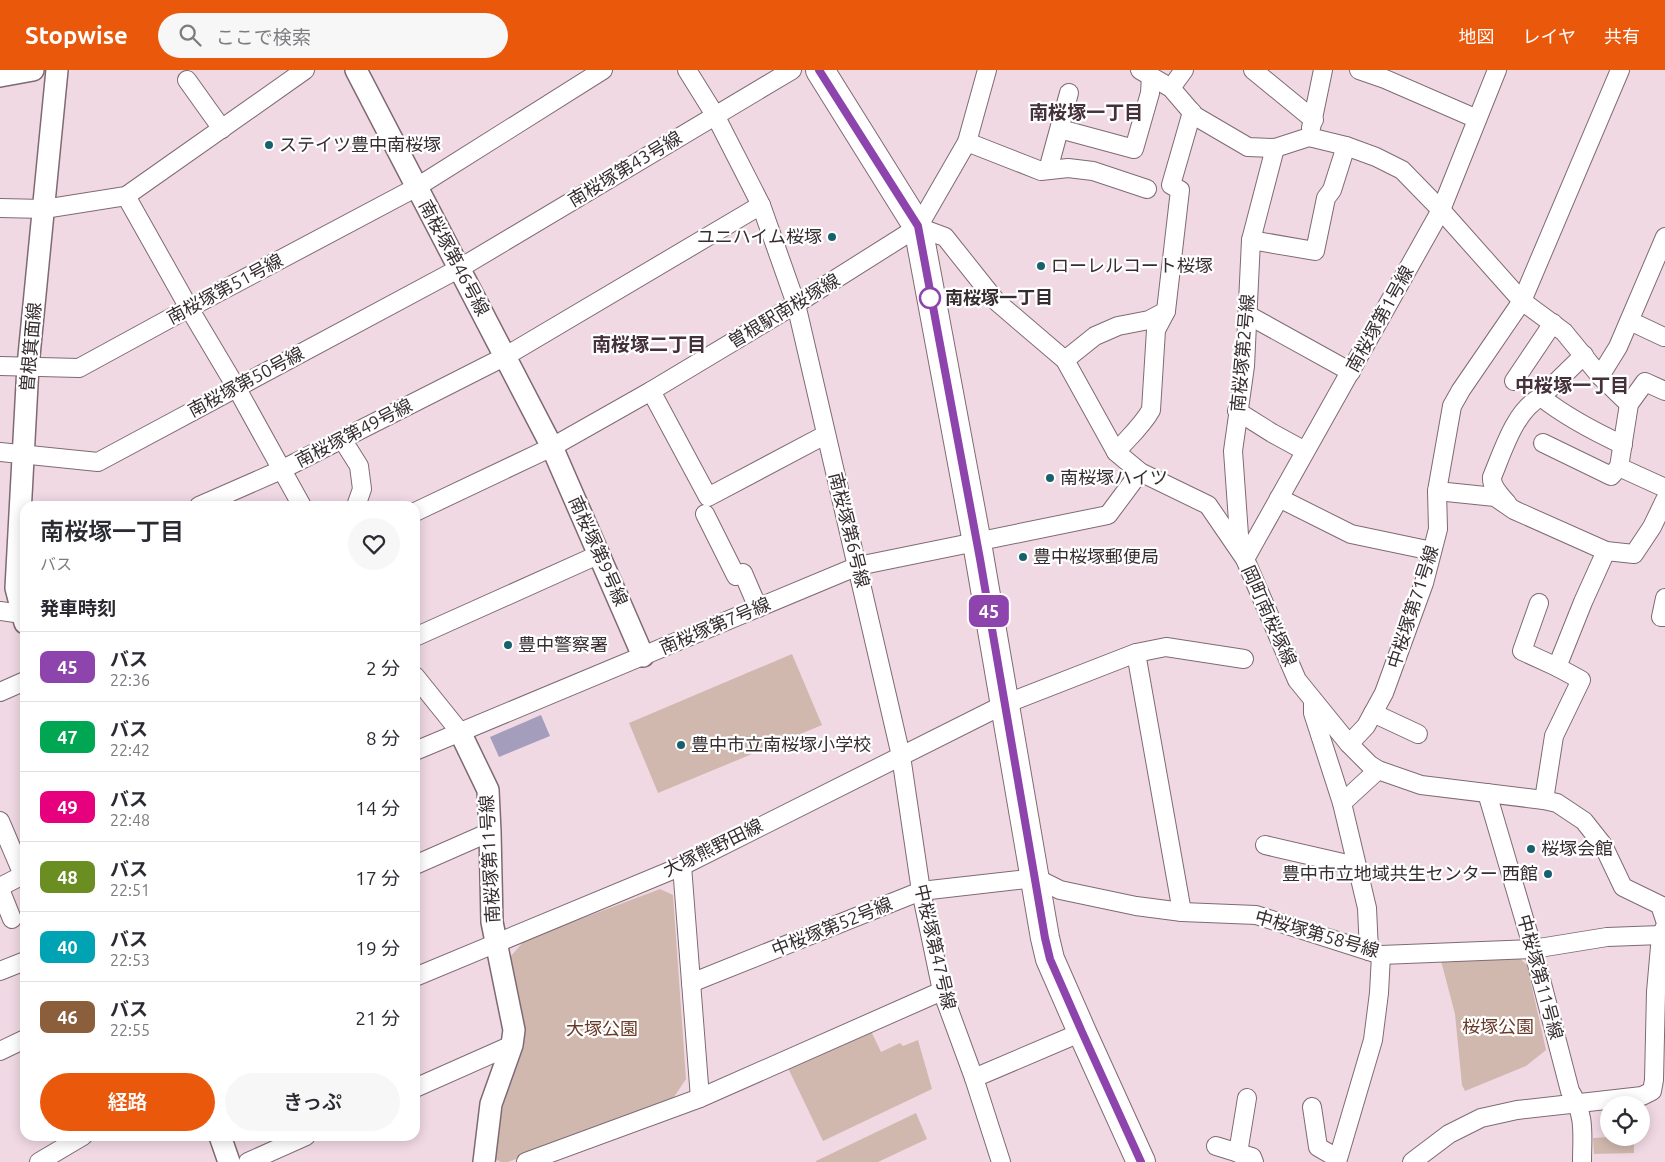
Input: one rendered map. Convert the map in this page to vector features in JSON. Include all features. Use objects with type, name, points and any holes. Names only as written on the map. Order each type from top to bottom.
[{"type":"highway","points":[[820,70],[918,226],[977,543],[1045,938],[1050,959],[1140,1162]]},
{"type":"street","points":[[0,76],[33,70]]},
{"type":"street","name":"曽根箕面線","points":[[23,501],[28,366],[57,70]]},
{"type":"street","points":[[0,208],[44,209],[126,196],[305,70]]},
{"type":"street","name":"南桜塚第46号線","points":[[356,70],[552,447]]},
{"type":"street","name":"南桜塚第51号線","points":[[0,366],[79,368],[417,187],[602,70]]},
{"type":"street","name":"南桜塚第6号線","points":[[687,70],[714,115],[761,205],[796,304],[901,756]]},
{"type":"street","name":"南桜塚第43号線","points":[[460,268],[792,70]]},
{"type":"street","name":"曽根駅南桜塚線","points":[[420,510],[552,447],[651,391],[796,304],[918,226],[967,142],[987,70]]},
{"type":"street","points":[[1172,88],[1184,70]]},
{"type":"street","points":[[1253,70],[1311,129],[1402,170],[1441,210],[1522,301],[1564,332],[1600,376],[1629,404]]},
{"type":"street","points":[[1311,129],[1323,70]]},
{"type":"street","points":[[1359,70],[1386,75],[1477,119]]},
{"type":"street","name":"南桜塚第1号線","points":[[1245,559],[1441,210],[1496,70]]},
{"type":"street","name":"中桜塚第71号線","points":[[1349,744],[1366,726],[1384,693],[1424,583],[1438,529],[1436,491],[1452,406],[1522,301],[1620,70]]},
{"type":"street","points":[[1146,73],[1172,88],[1195,116],[1248,147],[1275,148],[1311,129]]},
{"type":"street","points":[[1060,129],[1134,149],[1150,93],[1146,73]]},
{"type":"street","points":[[186,80],[222,129]]},
{"type":"street","points":[[1048,170],[1069,93]]},
{"type":"street","points":[[1116,452],[1136,428],[1145,422],[1151,410],[1156,330],[1166,311],[1180,190],[1171,185],[1192,112]]},
{"type":"street","points":[[967,142],[1041,171],[1068,168],[1093,171],[1147,189]]},
{"type":"street","points":[[1251,240],[1315,251],[1326,198],[1332,190],[1346,146]]},
{"type":"street","name":"南桜塚第2号線","points":[[1245,559],[1239,534],[1233,451],[1245,366],[1251,240],[1275,148]]},
{"type":"street","points":[[126,196],[299,501]]},
{"type":"street","name":"南桜塚第49号線","points":[[210,501],[281,470],[506,356],[761,205]]},
{"type":"street","name":"岡町南桜塚線","points":[[918,226],[945,237],[996,301],[1065,360],[1116,452],[1140,472],[1208,505],[1245,559],[1297,680],[1349,744],[1370,765],[1378,770],[1421,785],[1487,792],[1557,803],[1584,821],[1603,845],[1622,887],[1663,917]]},
{"type":"street","points":[[1600,376],[1618,347],[1665,237]]},
{"type":"street","name":"南桜塚第50号線","points":[[0,452],[24,456],[98,462],[460,268]]},
{"type":"street","points":[[1065,360],[1095,336],[1118,326],[1148,320],[1166,311]]},
{"type":"street","points":[[1248,315],[1351,372]]},
{"type":"street","points":[[1630,321],[1664,337]]},
{"type":"street","points":[[1514,381],[1553,323]]},
{"type":"street","points":[[1514,510],[1493,485],[1492,477],[1521,415],[1532,402],[1540,397],[1584,355]]},
{"type":"street","points":[[1543,443],[1611,476],[1619,467],[1629,404],[1645,382],[1665,391]]},
{"type":"street","points":[[651,391],[708,497],[826,435]]},
{"type":"street","points":[[1540,397],[1561,413],[1592,431],[1623,445]]},
{"type":"street","points":[[1237,412],[1305,451]]},
{"type":"street","points":[[342,439],[359,466],[362,490],[358,501]]},
{"type":"street","name":"南桜塚第9号線","points":[[552,447],[643,656]]},
{"type":"street","points":[[1619,467],[1665,488]]},
{"type":"street","name":"南桜塚第7号線","points":[[420,749],[858,566],[1108,515],[1140,472]]},
{"type":"street","points":[[1436,491],[1495,497],[1514,510],[1606,552],[1634,554],[1659,532],[1665,500]]},
{"type":"street","points":[[1280,498],[1351,534],[1432,551]]},
{"type":"street","points":[[705,514],[736,576],[743,574],[758,608]]},
{"type":"street","points":[[1557,667],[1583,602],[1606,552]]},
{"type":"street","points":[[420,635],[600,554]]},
{"type":"street","points":[[1665,598],[1661,617],[1665,617]]},
{"type":"street","points":[[1539,603],[1522,651],[1581,680],[1554,736],[1544,800]]},
{"type":"street","points":[[0,611],[20,618]]},
{"type":"street","name":"大塚熊野田線","points":[[420,975],[682,866],[1005,704],[1136,653],[1166,647],[1244,659]]},
{"type":"street","points":[[1136,653],[1182,912]]},
{"type":"street","name":"南桜塚第11号線","points":[[420,682],[460,732],[488,790],[492,922],[514,1030],[512,1045],[491,1104],[484,1162]]},
{"type":"street","points":[[1312,1106],[1318,1147],[1337,1160],[1373,1040],[1379,993],[1375,953],[1367,908],[1342,802],[1313,713],[1313,700]]},
{"type":"street","points":[[1373,713],[1418,734]]},
{"type":"street","name":"中桜塚第47号線","points":[[901,756],[920,891],[942,991],[974,1078],[1001,1162]]},
{"type":"street","points":[[1342,802],[1378,770]]},
{"type":"street","name":"中桜塚第11号線","points":[[1487,792],[1533,949],[1570,1091],[1578,1104],[1582,1120],[1582,1162]]},
{"type":"street","points":[[0,821],[20,868]]},
{"type":"street","points":[[420,863],[490,832]]},
{"type":"street","points":[[1265,844],[1356,866]]},
{"type":"street","points":[[682,866],[700,1098]]},
{"type":"street","points":[[12,919],[0,888],[20,877]]},
{"type":"street","name":"中桜塚第58号線","points":[[1036,878],[1060,890],[1136,906],[1182,912],[1256,915],[1375,953],[1533,949],[1607,937],[1663,917]]},
{"type":"street","name":"中桜塚第52号線","points":[[690,983],[920,891],[1036,878]]},
{"type":"street","points":[[1412,1162],[1449,1134],[1481,1118],[1517,1110],[1642,1096],[1652,1091],[1654,1080],[1656,992],[1663,917]]},
{"type":"street","points":[[0,971],[20,963]]},
{"type":"street","points":[[526,1162],[700,1098],[942,991]]},
{"type":"street","points":[[974,1078],[1082,1032]]},
{"type":"street","points":[[0,1051],[20,1041]]},
{"type":"street","points":[[420,1086],[512,1045]]},
{"type":"street","points":[[1238,1153],[1247,1098]]},
{"type":"street","points":[[38,1162],[74,1141]]},
{"type":"street","points":[[222,1141],[229,1162]]},
{"type":"street","points":[[248,1162],[295,1141]]},
{"type":"street","points":[[1216,1146],[1252,1157],[1254,1162]]},
{"type":"green space","points":[[792,654],[822,725],[658,793],[629,723]]},
{"type":"green space","name":"大塚公園","points":[[660,889],[673,895],[686,1079],[670,1103],[508,1162],[501,1162],[493,1158],[506,1091],[522,1043],[519,996],[510,957],[525,940]]},
{"type":"green space","name":"桜塚公園","points":[[1515,954],[1527,965],[1546,1050],[1526,1066],[1465,1091],[1462,1085],[1455,1014],[1441,961]]},
{"type":"green space","points":[[871,1031],[881,1052],[900,1043],[903,1046],[918,1040],[932,1089],[823,1141],[788,1068]]},
{"type":"green space","points":[[916,1113],[927,1139],[878,1162],[816,1162],[816,1161]]},
{"type":"green space","points":[[1593,1138],[1600,1138],[1600,1146],[1634,1146],[1634,1153],[1594,1154]]},
{"type":"shaded area","points":[[541,715],[550,736],[499,757],[490,737]]},
{"type":"bus line","name":"45","points":[[819,70],[918,226],[980,559],[1050,959],[1141,1162]]},
{"type":"place","name":"ステイツ豊中南桜塚","points":[[269,145]]},
{"type":"place","name":"ユニハイム桜塚","points":[[832,237]]},
{"type":"place","name":"ローレルコート桜塚","points":[[1041,266]]},
{"type":"place","name":"南桜塚一丁目","points":[[930,298]]},
{"type":"place","name":"南桜塚ハイツ","points":[[1050,478]]},
{"type":"place","name":"豊中桜塚郵便局","points":[[1023,557]]},
{"type":"place","name":"豊中警察署","points":[[508,645]]},
{"type":"place","name":"豊中市立南桜塚小学校","points":[[681,745]]},
{"type":"place","name":"桜塚会館","points":[[1531,849]]},
{"type":"place","name":"豊中市立地域共生センター 西館","points":[[1548,874]]},
{"type":"district","name":"南桜塚一丁目","points":[[1086,112]]},
{"type":"district","name":"南桜塚二丁目","points":[[649,344]]},
{"type":"district","name":"中桜塚一丁目","points":[[1572,385]]}]
